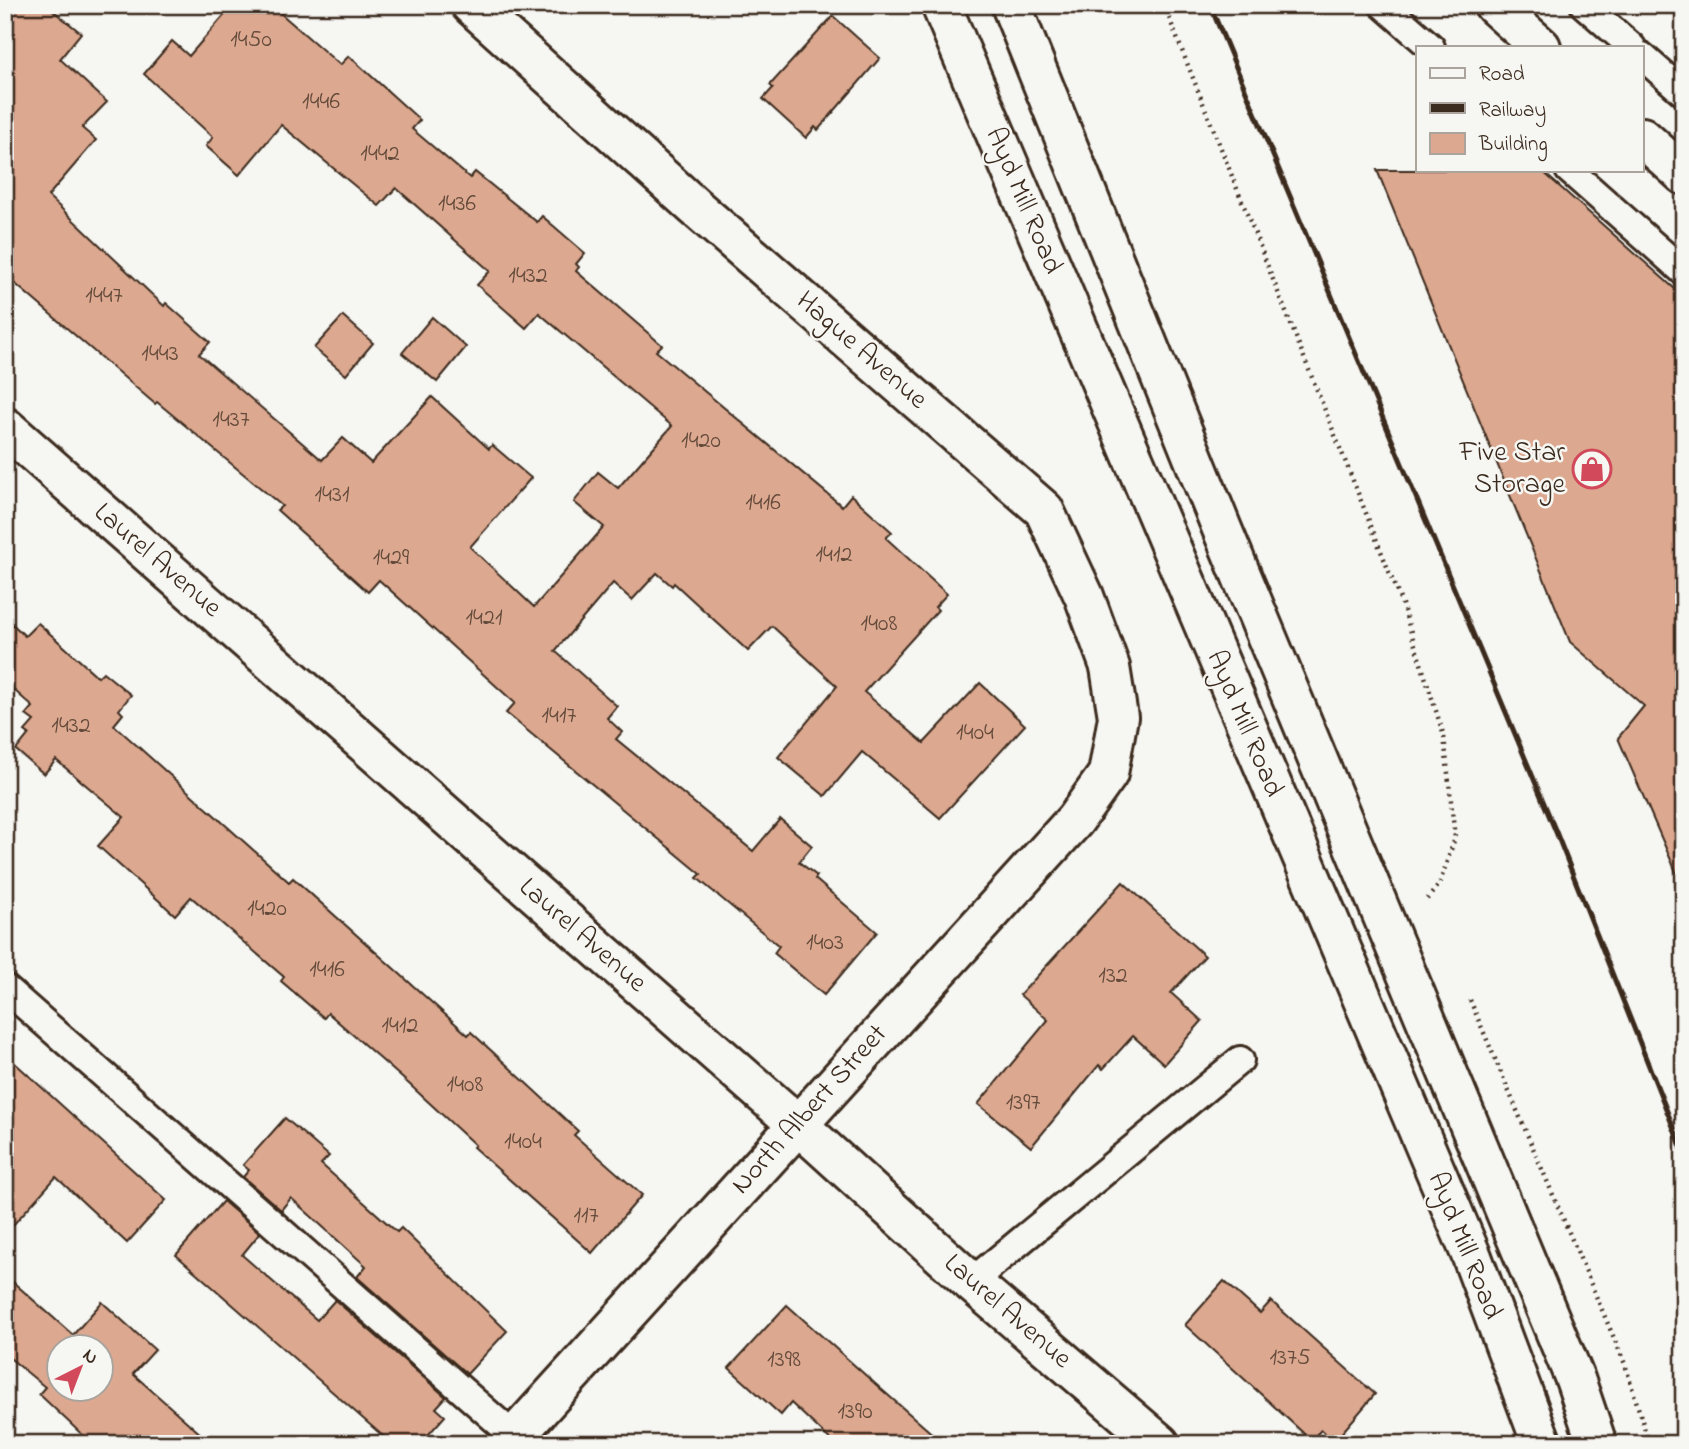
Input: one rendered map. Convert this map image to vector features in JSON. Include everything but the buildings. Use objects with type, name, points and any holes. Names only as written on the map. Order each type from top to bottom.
[{"type":"street","name":"Hague Avenue","points":[[471,5],[695,207],[1044,510],[1084,596],[1110,667],[1118,717],[1108,774]]},
{"type":"street","name":"Ayd Mill Road","points":[[941,5],[1472,1256],[1542,1444]]},
{"type":"street","name":"Ayd Mill Road","points":[[1010,5],[1217,516],[1575,1379],[1597,1444]]},
{"type":"street","points":[[1494,5],[1540,46]]},
{"type":"street","points":[[1644,139],[1684,175]]},
{"type":"street","name":"Laurel Avenue","points":[[5,427],[797,1124],[971,1282],[1160,1444]]},
{"type":"street","name":"North Albert Street","points":[[515,1441],[797,1124],[1075,820],[1108,774]]},
{"type":"lane","points":[[1383,5],[1430,46]]},
{"type":"lane","points":[[1584,5],[1631,46]]},
{"type":"lane","points":[[1644,58],[1684,93]]},
{"type":"lane","points":[[1571,172],[1684,272]]},
{"type":"lane","points":[[5,988],[515,1441]]},
{"type":"lane","points":[[971,1282],[1240,1060]]},
{"type":"path","points":[[1164,5],[1402,604],[1444,736],[1455,838],[1438,885],[1427,899]]},
{"type":"railway","points":[[1210,5],[1556,832],[1684,1154]]},
{"type":"place","name":"Five Star Storage","points":[[1592,469]]}]
